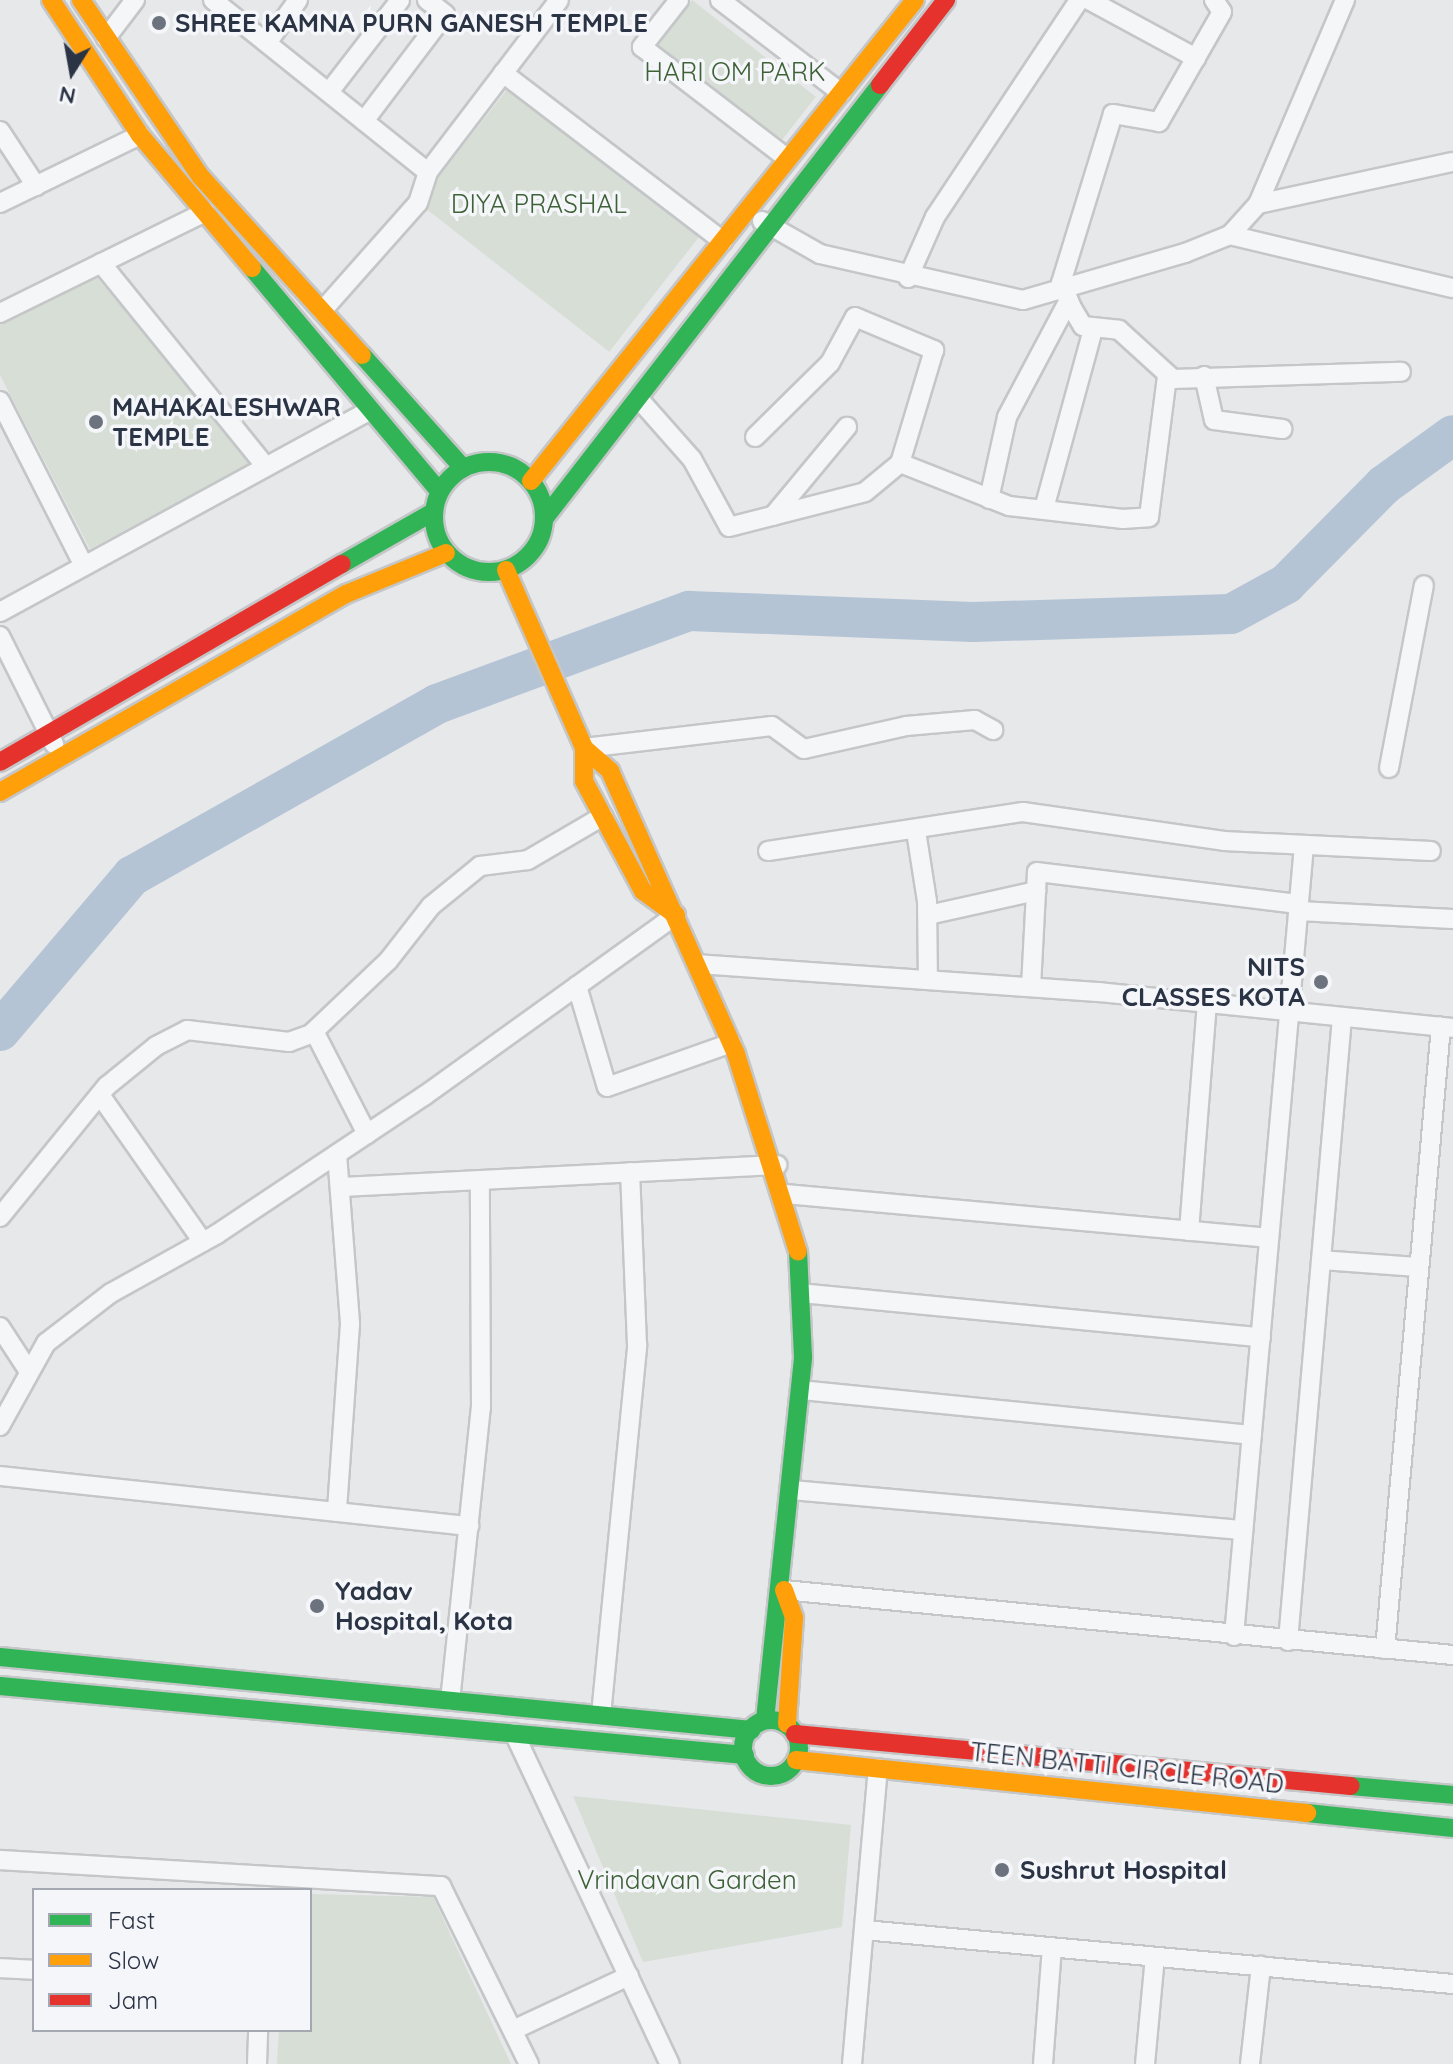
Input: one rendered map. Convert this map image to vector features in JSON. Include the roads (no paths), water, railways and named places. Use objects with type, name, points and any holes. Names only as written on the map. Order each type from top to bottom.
[{"type":"street","points":[[51,0],[140,135],[439,491]]},
{"type":"street","points":[[81,0],[201,177],[463,468]]},
{"type":"street","points":[[106,38],[135,0]]},
{"type":"street","points":[[213,0],[232,6],[267,43],[428,172]]},
{"type":"street","points":[[267,43],[298,0]]},
{"type":"street","points":[[329,92],[400,0]]},
{"type":"street","points":[[364,121],[445,14],[427,0]]},
{"type":"street","points":[[679,0],[642,47],[788,159]]},
{"type":"street","points":[[720,0],[841,93]]},
{"type":"street","points":[[544,519],[531,481],[493,461],[463,468],[439,491],[433,512],[446,553],[463,567],[506,570],[539,543],[544,519],[946,0]]},
{"type":"street","points":[[908,278],[957,181],[1079,0]]},
{"type":"street","points":[[1089,0],[1196,58]]},
{"type":"street","points":[[989,499],[1007,417],[1065,291],[1113,114],[1159,122],[1222,12],[1214,0]]},
{"type":"street","points":[[747,211],[820,254],[908,278],[1023,300],[1065,291],[1230,235],[1258,204],[1345,0]]},
{"type":"street","points":[[322,311],[418,203],[428,172],[551,3]]},
{"type":"street","points":[[531,481],[841,93],[904,4],[925,27]]},
{"type":"street","points":[[503,73],[723,241]]},
{"type":"street","points":[[0,131],[36,186]]},
{"type":"street","points":[[0,203],[140,135]]},
{"type":"street","points":[[1258,204],[1453,162]]},
{"type":"street","points":[[0,313],[205,212]]},
{"type":"street","points":[[1230,235],[1453,288]]},
{"type":"street","points":[[101,263],[266,467]]},
{"type":"street","points":[[1065,291],[1083,326],[1119,330],[1167,376],[1401,372]]},
{"type":"street","points":[[638,398],[692,459],[729,527],[865,492],[900,463],[934,350],[855,317],[830,363],[755,437]]},
{"type":"street","points":[[1045,505],[1093,329]]},
{"type":"street","points":[[900,463],[989,499],[1149,517],[1167,376]]},
{"type":"street","points":[[1204,376],[1214,420],[1282,429]]},
{"type":"street","points":[[0,401],[84,566]]},
{"type":"street","points":[[0,612],[371,410]]},
{"type":"street","points":[[773,516],[847,427]]},
{"type":"street","points":[[0,762],[433,512]]},
{"type":"street","points":[[0,792],[59,755],[346,594],[446,553]]},
{"type":"street","points":[[506,570],[584,748],[584,781],[643,891],[676,915]]},
{"type":"street","points":[[1389,768],[1424,585]]},
{"type":"street","points":[[0,636],[59,755]]},
{"type":"street","points":[[584,748],[772,726],[804,749],[920,724],[975,720],[993,730]]},
{"type":"street","points":[[584,748],[610,771],[676,915],[731,1043],[777,1165],[797,1231],[801,1390],[784,1590],[774,1616],[758,1725],[745,1755]]},
{"type":"street","points":[[768,851],[916,831],[1023,812],[1304,846],[1431,851]]},
{"type":"street","points":[[0,1217],[100,1095],[156,1046],[187,1030],[289,1042],[314,1031],[388,961],[431,906],[480,866],[528,860],[603,816]]},
{"type":"street","points":[[916,831],[928,915],[928,980]]},
{"type":"street","points":[[1234,1636],[1304,846]]},
{"type":"street","points":[[1031,987],[1037,872],[1298,907],[1453,919]]},
{"type":"street","points":[[928,915],[1036,891]]},
{"type":"street","points":[[0,1426],[28,1370],[46,1343],[111,1293],[203,1242],[367,1134],[676,915]]},
{"type":"street","points":[[697,964],[1031,987],[1447,1027],[1419,1267],[1385,1649]]},
{"type":"street","points":[[577,986],[607,1087],[731,1043]]},
{"type":"street","points":[[1189,1231],[1207,1003]]},
{"type":"street","points":[[1288,1641],[1342,1017]]},
{"type":"street","points":[[314,1031],[367,1134]]},
{"type":"street","points":[[100,1095],[203,1242]]},
{"type":"street","points":[[337,1154],[350,1324],[337,1512]]},
{"type":"street","points":[[341,1187],[777,1165]]},
{"type":"street","points":[[601,1715],[637,1345],[630,1172]]},
{"type":"street","points":[[450,1701],[469,1526],[485,1318],[480,1180]]},
{"type":"street","points":[[786,1194],[1269,1238]]},
{"type":"street","points":[[1321,1260],[1419,1267]]},
{"type":"street","points":[[800,1293],[1261,1337]]},
{"type":"street","points":[[0,1327],[28,1370]]},
{"type":"street","points":[[801,1390],[1252,1435]]},
{"type":"street","points":[[0,1476],[469,1526]]},
{"type":"street","points":[[792,1490],[1243,1530]]},
{"type":"street","points":[[784,1590],[1453,1655]]},
{"type":"street","points":[[0,1686],[745,1755],[768,1776],[796,1760],[791,1729],[794,1618],[784,1590]]},
{"type":"street","points":[[0,1657],[601,1715],[758,1725],[1453,1795]]},
{"type":"street","points":[[514,1733],[670,2064]]},
{"type":"street","name":"TEEN BATTI CIRCLE ROAD","points":[[796,1760],[1453,1828]]},
{"type":"street","points":[[852,2064],[878,1768]]},
{"type":"street","points":[[0,1860],[264,1883],[441,1886],[529,2064]]},
{"type":"street","points":[[864,1930],[1453,1984]]},
{"type":"street","points":[[1043,2064],[1052,1948]]},
{"type":"street","points":[[1145,2064],[1155,1957]]},
{"type":"street","points":[[1250,2064],[1261,1966]]},
{"type":"street","points":[[0,1968],[32,1970]]},
{"type":"street","points":[[513,2030],[629,1976]]},
{"type":"street","points":[[257,2064],[258,2032]]},
{"type":"waterway","points":[[0,1031],[132,876],[437,704],[689,611],[973,622],[1231,614],[1286,584],[1384,485],[1453,435]]},
{"type":"place","name":"SHREE KAMNA PURN GANESH TEMPLE","points":[[159,23]]},
{"type":"place","name":"MAHAKALESHWAR TEMPLE","points":[[96,422]]},
{"type":"place","name":"NITS CLASSES KOTA","points":[[1321,982]]},
{"type":"place","name":"Yadav Hospital, Kota","points":[[317,1606]]},
{"type":"place","name":"Sushrut Hospital","points":[[1002,1870]]},
{"type":"park label","name":"HARI OM PARK","points":[[735,72]]},
{"type":"park label","name":"DIYA PRASHAL","points":[[539,204]]},
{"type":"park label","name":"Vrindavan Garden","points":[[687,1880]]}]
